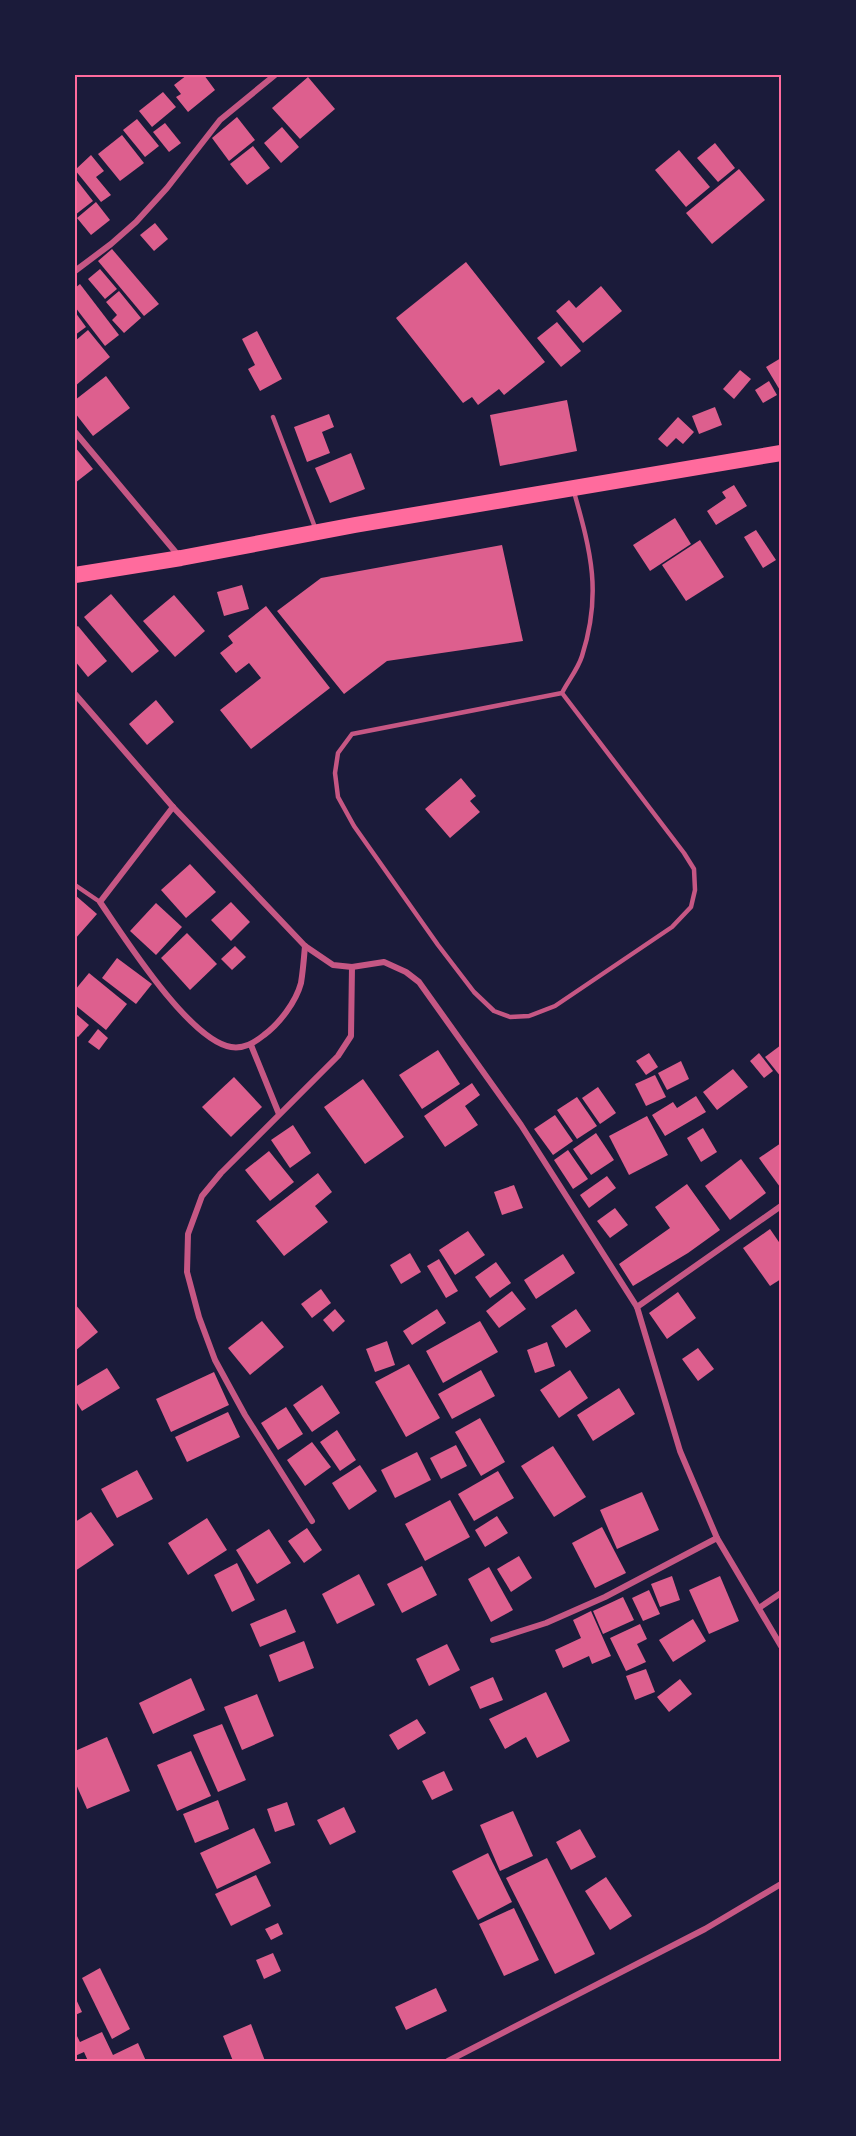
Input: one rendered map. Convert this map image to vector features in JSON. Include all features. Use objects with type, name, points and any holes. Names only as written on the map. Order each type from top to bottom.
[{"type":"highway","points":[[75,575],[781,453]]},
{"type":"street","points":[[75,271],[136,222],[174,179],[220,120],[275,75]]},
{"type":"street","points":[[75,432],[181,558]]},
{"type":"street","points":[[75,694],[173,807],[305,946],[333,965],[352,967],[384,962],[406,972],[419,982],[521,1125],[637,1307],[680,1451],[717,1538],[781,1646]]},
{"type":"street","points":[[173,807],[100,902],[156,983],[209,1039],[231,1047],[250,1046],[272,1030],[300,985],[305,946]]},
{"type":"street","points":[[312,1521],[245,1415],[215,1360],[199,1317],[187,1272],[188,1234],[202,1196],[221,1173],[338,1056],[351,1036],[352,967]]},
{"type":"street","points":[[250,1046],[279,1114]]},
{"type":"street","points":[[637,1307],[781,1206]]},
{"type":"street","points":[[493,1640],[546,1623],[605,1597],[717,1538]]},
{"type":"street","points":[[759,1608],[781,1593]]},
{"type":"street","points":[[448,2061],[705,1929],[779,1885]]},
{"type":"lane","points":[[273,417],[317,532]]},
{"type":"lane","points":[[562,693],[684,853],[694,869],[695,890],[691,907],[672,927],[555,1006],[529,1016],[510,1017],[494,1011],[474,992],[438,945],[354,826],[338,797],[335,773],[338,753],[352,734],[562,693],[582,658],[594,585],[590,548],[573,488]]},
{"type":"lane","points":[[75,885],[100,902]]},
{"type":"lane","points":[[779,1885],[781,1894]]},
{"type":"building","points":[[187,75],[204,75],[215,90],[188,112],[176,97],[181,94],[174,85]]},
{"type":"building","points":[[308,77],[335,109],[300,139],[272,108]]},
{"type":"building","points":[[163,92],[176,107],[152,127],[139,111]]},
{"type":"building","points":[[237,117],[255,140],[229,161],[212,138]]},
{"type":"building","points":[[137,119],[159,146],[145,157],[123,130]]},
{"type":"building","points":[[165,123],[181,143],[169,152],[153,132]]},
{"type":"building","points":[[282,127],[299,147],[281,163],[264,143]]},
{"type":"building","points":[[122,135],[144,163],[120,181],[98,154]]},
{"type":"building","points":[[715,143],[735,168],[718,182],[697,158]]},
{"type":"building","points":[[253,146],[270,168],[247,185],[230,164]]},
{"type":"building","points":[[679,150],[710,187],[686,207],[655,170]]},
{"type":"building","points":[[91,155],[104,171],[96,177],[111,195],[101,202],[75,170]]},
{"type":"building","points":[[739,169],[765,200],[712,244],[686,213]]},
{"type":"building","points":[[75,178],[93,201],[75,215]]},
{"type":"building","points":[[96,202],[110,220],[91,235],[77,218]]},
{"type":"building","points":[[155,223],[168,239],[154,251],[140,235]]},
{"type":"building","points":[[112,249],[159,304],[144,316],[98,261]]},
{"type":"building","points":[[466,262],[545,362],[504,395],[499,389],[478,405],[472,397],[463,403],[396,318]]},
{"type":"building","points":[[100,269],[117,289],[105,299],[88,279]]},
{"type":"building","points":[[80,284],[119,335],[105,346],[75,307],[75,288]]},
{"type":"building","points":[[601,286],[622,311],[583,343],[556,311],[569,300],[576,308]]},
{"type":"building","points":[[119,291],[141,318],[124,333],[112,320],[117,315],[106,302]]},
{"type":"building","points":[[75,312],[86,327],[75,335]]},
{"type":"building","points":[[557,322],[581,351],[561,367],[537,338]]},
{"type":"building","points":[[88,330],[110,357],[75,386],[75,341]]},
{"type":"building","points":[[257,331],[282,379],[260,391],[248,369],[255,365],[242,339]]},
{"type":"building","points":[[781,358],[781,392],[766,367]]},
{"type":"building","points":[[740,370],[751,379],[734,399],[723,389]]},
{"type":"building","points":[[106,376],[130,408],[93,436],[75,413],[75,400]]},
{"type":"building","points":[[769,381],[777,395],[763,403],[755,390]]},
{"type":"building","points":[[567,400],[577,451],[500,466],[490,415]]},
{"type":"building","points":[[715,407],[722,425],[699,434],[692,416]]},
{"type":"building","points":[[329,414],[334,427],[322,432],[330,453],[307,462],[294,427]]},
{"type":"building","points":[[678,417],[694,432],[683,444],[676,438],[667,447],[658,439]]},
{"type":"building","points":[[75,447],[93,469],[75,483]]},
{"type":"building","points":[[351,453],[365,489],[330,503],[315,468]]},
{"type":"building","points":[[734,485],[747,506],[716,525],[707,511],[726,498],[722,492]]},
{"type":"building","points":[[675,518],[691,544],[650,571],[633,545]]},
{"type":"building","points":[[756,530],[776,560],[763,568],[744,537]]},
{"type":"building","points":[[700,540],[724,577],[686,601],[662,565]]},
{"type":"building","points":[[502,545],[523,641],[387,661],[344,694],[277,611],[321,578]]},
{"type":"building","points":[[242,585],[249,609],[224,616],[217,592]]},
{"type":"building","points":[[111,594],[159,651],[132,673],[84,617]]},
{"type":"building","points":[[174,595],[205,631],[175,657],[143,621]]},
{"type":"building","points":[[266,606],[330,688],[251,749],[220,710],[261,678],[249,663],[236,673],[220,653],[233,643],[228,636]]},
{"type":"building","points":[[78,626],[107,661],[88,677],[75,661],[75,628]]},
{"type":"building","points":[[156,700],[174,722],[147,745],[129,724]]},
{"type":"building","points":[[461,778],[476,796],[470,801],[480,812],[450,838],[425,809]]},
{"type":"building","points":[[190,864],[216,892],[186,918],[161,890]]},
{"type":"building","points":[[75,895],[97,914],[75,939]]},
{"type":"building","points":[[231,902],[250,922],[231,941],[211,920]]},
{"type":"building","points":[[156,903],[182,927],[156,955],[130,931]]},
{"type":"building","points":[[187,933],[217,964],[190,990],[161,958]]},
{"type":"building","points":[[235,946],[246,957],[232,970],[221,959]]},
{"type":"building","points":[[117,958],[152,984],[136,1004],[102,978]]},
{"type":"building","points":[[89,973],[127,1004],[106,1030],[75,1005],[75,990]]},
{"type":"building","points":[[75,1013],[89,1025],[78,1037],[75,1035]]},
{"type":"building","points":[[98,1029],[108,1038],[99,1050],[88,1042]]},
{"type":"building","points":[[781,1045],[781,1077],[765,1057]]},
{"type":"building","points":[[438,1050],[460,1084],[422,1109],[399,1075]]},
{"type":"building","points":[[649,1053],[658,1067],[646,1075],[636,1061]]},
{"type":"building","points":[[759,1053],[773,1071],[764,1078],[750,1061]]},
{"type":"building","points":[[681,1061],[689,1079],[667,1090],[658,1073]]},
{"type":"building","points":[[733,1069],[748,1087],[717,1110],[703,1092]]},
{"type":"building","points":[[655,1075],[666,1097],[646,1106],[635,1084]]},
{"type":"building","points":[[234,1077],[262,1107],[231,1137],[202,1107]]},
{"type":"building","points":[[363,1079],[404,1137],[365,1164],[324,1107]]},
{"type":"building","points":[[472,1083],[480,1095],[465,1106],[478,1125],[445,1147],[424,1116]]},
{"type":"building","points":[[598,1087],[616,1113],[600,1124],[582,1098]]},
{"type":"building","points":[[696,1096],[706,1112],[665,1136],[652,1115],[673,1102],[677,1108]]},
{"type":"building","points":[[577,1097],[597,1126],[577,1139],[557,1110]]},
{"type":"building","points":[[555,1115],[573,1141],[553,1155],[534,1129]]},
{"type":"building","points":[[647,1116],[668,1155],[629,1175],[609,1136]]},
{"type":"building","points":[[293,1125],[311,1153],[290,1168],[271,1140]]},
{"type":"building","points":[[703,1128],[717,1152],[701,1162],[687,1138]]},
{"type":"building","points":[[596,1133],[614,1160],[591,1175],[573,1149]]},
{"type":"building","points":[[781,1143],[781,1186],[780,1187],[759,1158]]},
{"type":"building","points":[[568,1150],[588,1179],[573,1189],[554,1160]]},
{"type":"building","points":[[269,1151],[294,1182],[270,1201],[245,1170]]},
{"type":"building","points":[[741,1159],[766,1193],[730,1220],[705,1186]]},
{"type":"building","points":[[318,1173],[332,1192],[315,1206],[328,1222],[284,1256],[256,1221]]},
{"type":"building","points":[[607,1176],[616,1188],[589,1208],[580,1195]]},
{"type":"building","points":[[687,1184],[720,1230],[688,1253],[633,1286],[619,1264],[670,1228],[655,1207]]},
{"type":"building","points":[[514,1185],[523,1208],[502,1215],[494,1192]]},
{"type":"building","points":[[615,1208],[628,1225],[610,1238],[597,1221]]},
{"type":"building","points":[[770,1229],[781,1245],[781,1279],[770,1286],[743,1248]]},
{"type":"building","points":[[468,1231],[485,1255],[455,1275],[439,1250]]},
{"type":"building","points":[[410,1253],[421,1272],[401,1284],[390,1265]]},
{"type":"building","points":[[563,1254],[575,1273],[536,1299],[524,1280]]},
{"type":"building","points":[[439,1259],[458,1291],[446,1298],[427,1266]]},
{"type":"building","points":[[496,1262],[511,1283],[490,1298],[475,1277]]},
{"type":"building","points":[[321,1289],[331,1303],[312,1318],[301,1304]]},
{"type":"building","points":[[512,1291],[526,1309],[499,1328],[486,1311]]},
{"type":"building","points":[[678,1292],[696,1318],[667,1339],[649,1313]]},
{"type":"building","points":[[75,1304],[98,1332],[75,1351]]},
{"type":"building","points":[[335,1309],[345,1321],[333,1332],[323,1320]]},
{"type":"building","points":[[437,1309],[446,1323],[412,1345],[403,1331]]},
{"type":"building","points":[[576,1309],[591,1331],[566,1348],[551,1326]]},
{"type":"building","points":[[262,1321],[284,1347],[250,1375],[228,1348]]},
{"type":"building","points":[[480,1321],[498,1352],[443,1383],[426,1351]]},
{"type":"building","points":[[387,1341],[395,1365],[375,1372],[366,1349]]},
{"type":"building","points":[[547,1342],[555,1366],[535,1373],[527,1350]]},
{"type":"building","points":[[698,1348],[714,1369],[698,1381],[682,1359]]},
{"type":"building","points":[[409,1364],[440,1418],[406,1437],[375,1382]]},
{"type":"building","points":[[107,1368],[120,1388],[82,1411],[75,1400],[75,1387]]},
{"type":"building","points":[[481,1370],[495,1396],[452,1419],[438,1394]]},
{"type":"building","points":[[570,1370],[588,1398],[559,1418],[540,1390]]},
{"type":"building","points":[[214,1372],[229,1405],[171,1432],[156,1399]]},
{"type":"building","points":[[322,1385],[340,1413],[312,1432],[293,1405]]},
{"type":"building","points":[[619,1388],[635,1414],[593,1441],[577,1415]]},
{"type":"building","points":[[286,1407],[303,1434],[278,1450],[261,1423]]},
{"type":"building","points":[[228,1412],[240,1437],[187,1462],[175,1437]]},
{"type":"building","points":[[480,1418],[505,1462],[481,1476],[455,1432]]},
{"type":"building","points":[[337,1430],[356,1460],[340,1471],[320,1442]]},
{"type":"building","points":[[312,1442],[331,1467],[305,1486],[287,1460]]},
{"type":"building","points":[[456,1445],[467,1466],[441,1479],[430,1458]]},
{"type":"building","points":[[553,1446],[586,1497],[554,1517],[521,1466]]},
{"type":"building","points":[[417,1452],[431,1480],[395,1498],[381,1470]]},
{"type":"building","points":[[360,1465],[377,1491],[349,1510],[332,1483]]},
{"type":"building","points":[[137,1470],[153,1499],[117,1518],[101,1489]]},
{"type":"building","points":[[498,1471],[514,1498],[474,1521],[458,1494]]},
{"type":"building","points":[[642,1492],[659,1530],[617,1549],[600,1510]]},
{"type":"building","points":[[450,1500],[470,1537],[425,1561],[405,1524]]},
{"type":"building","points":[[91,1512],[114,1545],[75,1571],[75,1522]]},
{"type":"building","points":[[497,1516],[508,1533],[485,1547],[475,1530]]},
{"type":"building","points":[[207,1518],[227,1550],[188,1575],[168,1543]]},
{"type":"building","points":[[602,1527],[626,1573],[595,1588],[572,1543]]},
{"type":"building","points":[[307,1528],[322,1550],[304,1563],[288,1541]]},
{"type":"building","points":[[269,1529],[291,1563],[257,1584],[236,1550]]},
{"type":"building","points":[[519,1556],[532,1578],[511,1592],[497,1569]]},
{"type":"building","points":[[237,1563],[255,1600],[232,1612],[214,1575]]},
{"type":"building","points":[[422,1566],[437,1595],[402,1613],[387,1584]]},
{"type":"building","points":[[489,1567],[513,1610],[491,1622],[468,1579]]},
{"type":"building","points":[[359,1574],[375,1605],[337,1624],[322,1594]]},
{"type":"building","points":[[672,1576],[680,1600],[660,1607],[651,1584]]},
{"type":"building","points":[[720,1576],[739,1621],[709,1634],[689,1590]]},
{"type":"building","points":[[649,1590],[660,1614],[643,1621],[632,1598]]},
{"type":"building","points":[[623,1597],[634,1620],[603,1634],[593,1611]]},
{"type":"building","points":[[286,1609],[296,1632],[260,1647],[250,1624]]},
{"type":"building","points":[[591,1611],[611,1656],[592,1664],[589,1656],[563,1668],[555,1650],[581,1638],[573,1620]]},
{"type":"building","points":[[693,1619],[706,1641],[673,1662],[659,1640]]},
{"type":"building","points":[[640,1624],[647,1639],[637,1644],[646,1662],[626,1671],[610,1638]]},
{"type":"building","points":[[304,1641],[314,1668],[279,1682],[269,1655]]},
{"type":"building","points":[[447,1644],[460,1670],[429,1686],[416,1659]]},
{"type":"building","points":[[646,1669],[655,1692],[635,1700],[626,1676]]},
{"type":"building","points":[[493,1677],[503,1700],[480,1709],[470,1687]]},
{"type":"building","points":[[191,1678],[205,1710],[153,1734],[139,1703]]},
{"type":"building","points":[[680,1679],[692,1694],[669,1712],[657,1697]]},
{"type":"building","points":[[546,1692],[570,1741],[537,1758],[526,1737],[505,1749],[489,1719]]},
{"type":"building","points":[[257,1694],[274,1736],[242,1750],[224,1707]]},
{"type":"building","points":[[417,1719],[426,1733],[398,1750],[389,1735]]},
{"type":"building","points":[[222,1724],[246,1780],[218,1792],[193,1735]]},
{"type":"building","points":[[107,1737],[130,1791],[87,1809],[75,1782],[75,1751]]},
{"type":"building","points":[[191,1751],[211,1796],[177,1811],[157,1765]]},
{"type":"building","points":[[444,1771],[453,1790],[432,1800],[422,1781]]},
{"type":"building","points":[[218,1800],[229,1829],[195,1843],[183,1814]]},
{"type":"building","points":[[287,1802],[295,1825],[275,1832],[267,1809]]},
{"type":"building","points":[[344,1807],[356,1832],[330,1845],[317,1820]]},
{"type":"building","points":[[513,1811],[533,1856],[500,1871],[480,1825]]},
{"type":"building","points":[[254,1828],[271,1863],[217,1889],[200,1853]]},
{"type":"building","points":[[580,1829],[596,1857],[571,1870],[556,1842]]},
{"type":"building","points":[[488,1853],[512,1902],[478,1920],[452,1871]]},
{"type":"building","points":[[547,1858],[595,1954],[555,1974],[506,1878]]},
{"type":"building","points":[[256,1875],[271,1906],[231,1926],[215,1894]]},
{"type":"building","points":[[606,1877],[632,1916],[610,1930],[585,1891]]},
{"type":"building","points":[[514,1908],[539,1960],[504,1976],[479,1924]]},
{"type":"building","points":[[278,1923],[283,1934],[271,1940],[265,1929]]},
{"type":"building","points":[[273,1953],[281,1971],[264,1979],[256,1960]]},
{"type":"building","points":[[100,1968],[130,2029],[112,2039],[82,1978]]},
{"type":"building","points":[[436,1988],[447,2011],[406,2030],[395,2007]]},
{"type":"building","points":[[75,1997],[82,2012],[75,2015]]},
{"type":"building","points":[[251,2024],[265,2061],[233,2061],[223,2036]]},
{"type":"building","points":[[75,2032],[80,2042],[102,2032],[113,2055],[138,2043],[146,2061],[88,2061],[84,2052],[75,2056]]}]
